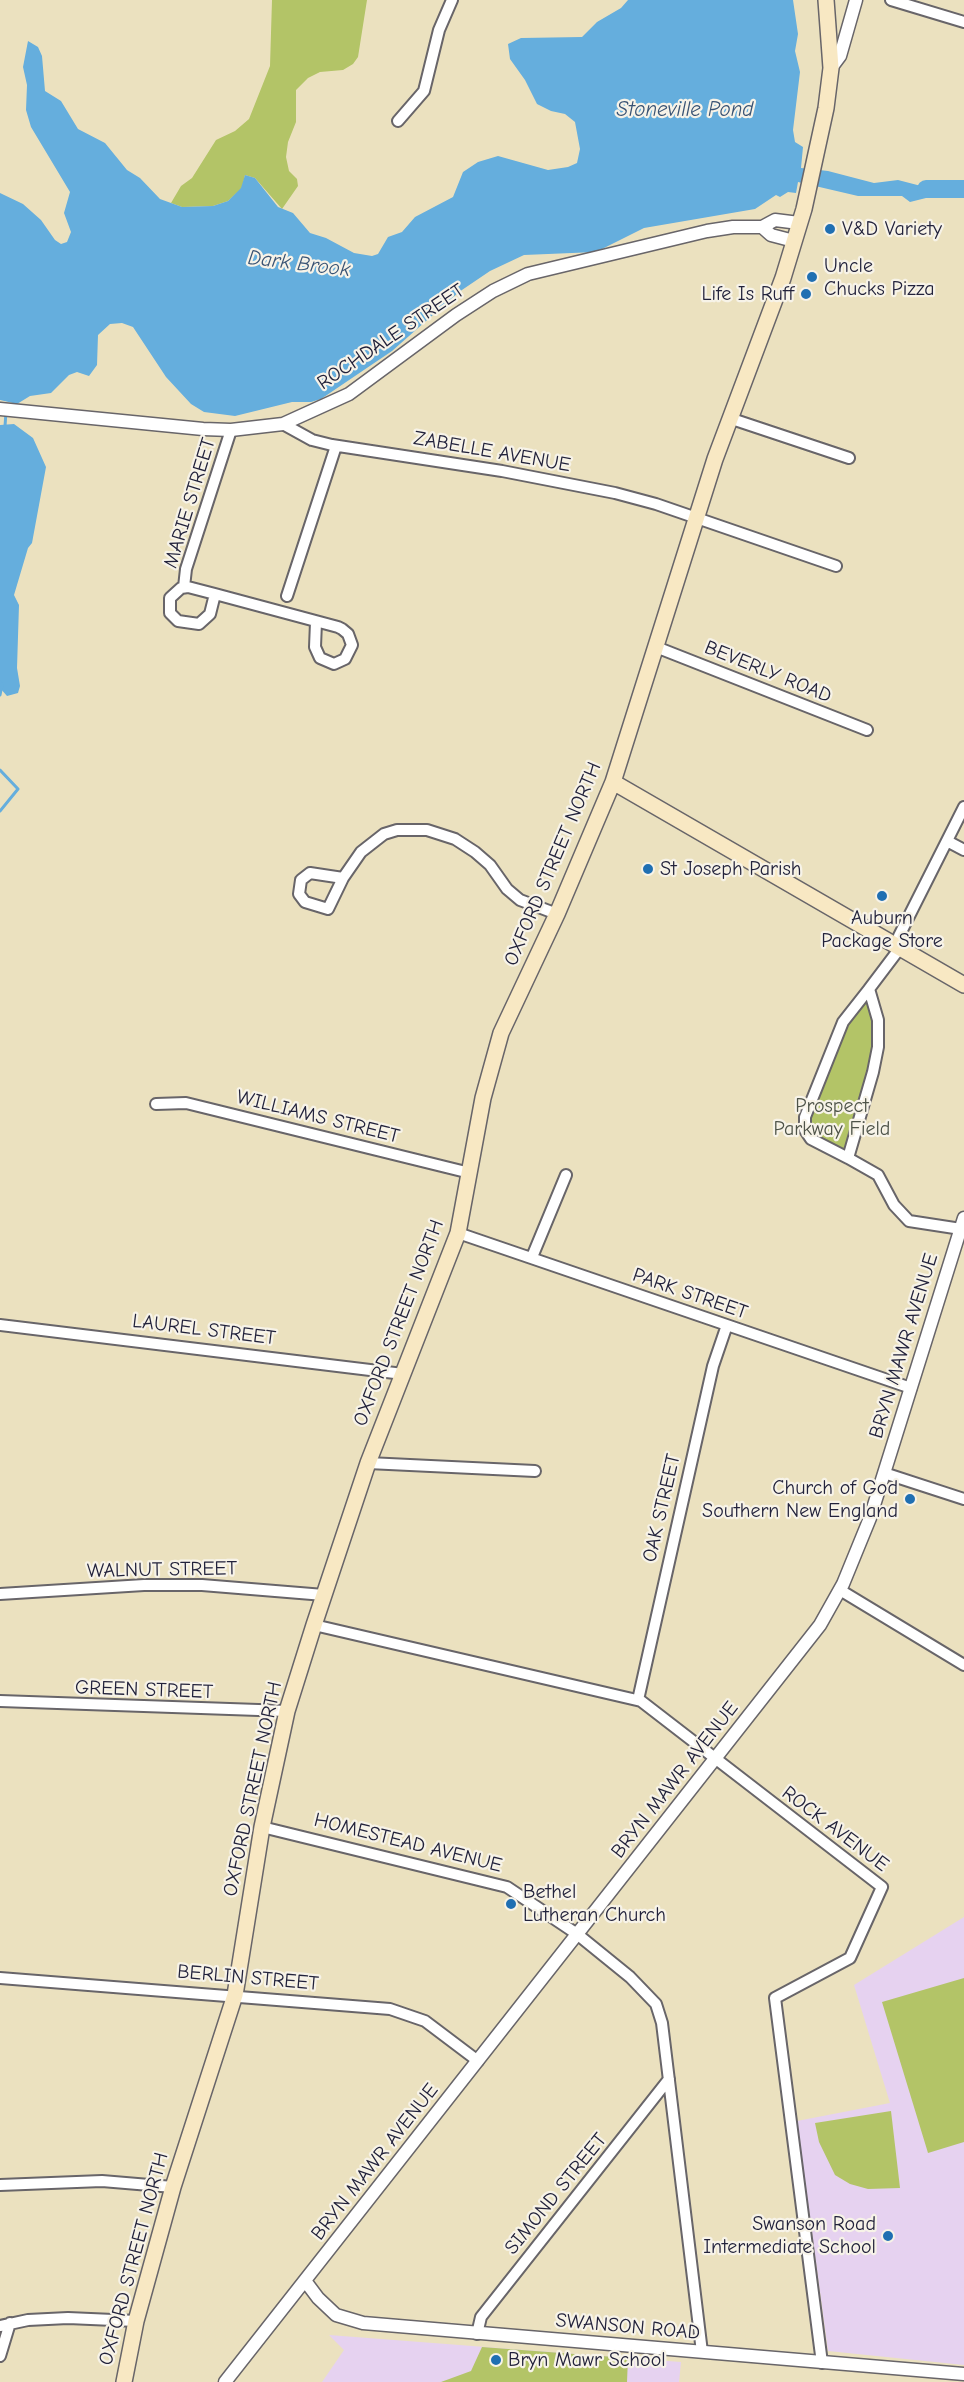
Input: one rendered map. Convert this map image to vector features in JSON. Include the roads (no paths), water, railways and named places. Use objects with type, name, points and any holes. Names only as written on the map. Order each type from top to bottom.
[{"type":"main road","name":"OXFORD STREET NORTH","points":[[124,2382],[136,2321],[173,2187],[234,1995],[262,1827],[287,1711],[368,1463],[458,1233],[483,1098],[501,1033],[557,914],[613,782],[729,418],[783,278],[808,197],[831,69],[826,0]]},
{"type":"main road","points":[[613,782],[964,985]]},
{"type":"street","points":[[398,121],[424,91],[439,30],[452,0]]},
{"type":"street","points":[[831,69],[840,57],[856,0]]},
{"type":"street","points":[[891,0],[964,22]]},
{"type":"street","name":"ROCHDALE STREET","points":[[3,409],[163,426],[231,430],[283,423],[349,394],[456,315],[493,291],[528,274],[708,231],[733,227],[762,227],[775,220],[799,224]]},
{"type":"street","name":"ROCHDALE STREET","points":[[762,227],[771,235],[794,241]]},
{"type":"street","points":[[729,418],[849,458]]},
{"type":"street","name":"ZABELLE AVENUE","points":[[283,423],[312,440],[336,446],[502,471],[615,493],[836,566]]},
{"type":"street","name":"MARIE STREET","points":[[184,587],[186,569],[231,430]]},
{"type":"street","points":[[287,596],[336,446]]},
{"type":"street","points":[[215,594],[205,620],[195,625],[175,619],[168,606],[172,595],[184,587],[215,594],[316,622]]},
{"type":"street","name":"BEVERLY ROAD","points":[[656,647],[867,730]]},
{"type":"street","points":[[962,1224],[909,1221],[894,1205],[878,1175],[811,1139],[805,1130],[805,1117],[843,1022],[900,948],[899,936],[964,807]]},
{"type":"street","points":[[343,878],[361,852],[384,834],[398,830],[427,830],[467,846],[490,865],[507,889],[520,900],[557,914]]},
{"type":"street","points":[[947,841],[964,850]]},
{"type":"street","points":[[848,1158],[878,1047],[878,1020],[869,989]]},
{"type":"street","name":"WILLIAMS STREET","points":[[156,1104],[186,1103],[470,1173]]},
{"type":"street","points":[[532,1257],[566,1175]]},
{"type":"street","name":"BRYN MAWR AVENUE","points":[[225,2382],[810,1639],[840,1590],[867,1528],[962,1224]]},
{"type":"street","name":"PARK STREET","points":[[458,1233],[911,1388]]},
{"type":"street","name":"LAUREL STREET","points":[[0,1325],[403,1374]]},
{"type":"street","name":"OAK STREET","points":[[638,1700],[713,1366],[727,1325]]},
{"type":"street","points":[[368,1463],[536,1471]]},
{"type":"street","points":[[884,1473],[964,1499]]},
{"type":"street","name":"WALNUT STREET","points":[[0,1594],[144,1585],[202,1585],[324,1595]]},
{"type":"street","points":[[840,1590],[964,1665]]},
{"type":"street","name":"ROCK AVENUE","points":[[314,1625],[638,1700],[660,1714],[716,1760],[882,1887],[850,1958],[775,1998],[822,2363]]},
{"type":"street","name":"GREEN STREET","points":[[0,1701],[287,1711]]},
{"type":"street","name":"HOMESTEAD AVENUE","points":[[262,1827],[501,1884],[577,1934],[630,1977],[659,2009],[702,2352]]},
{"type":"street","name":"BERLIN STREET","points":[[0,1978],[234,1995],[398,2010],[425,2021],[478,2061]]},
{"type":"street","name":"SIMOND STREET","points":[[477,2334],[481,2317],[669,2079]]},
{"type":"street","points":[[0,2185],[102,2181],[173,2187]]},
{"type":"street","name":"SWANSON ROAD","points":[[306,2282],[327,2308],[347,2320],[477,2334],[964,2374]]},
{"type":"street","points":[[0,2356],[5,2325],[68,2318],[136,2321]]},
{"type":"water","name":"Stoneville Pond","points":[[628,0],[793,0],[798,34],[795,51],[800,72],[793,130],[795,142],[803,147],[801,168],[828,171],[874,183],[898,180],[925,187],[964,190],[964,196],[938,195],[910,202],[902,196],[858,196],[798,182],[796,193],[788,192],[780,197],[776,195],[755,209],[644,228],[596,252],[524,255],[490,271],[459,292],[392,351],[321,399],[311,402],[292,402],[235,416],[204,412],[191,404],[166,377],[133,327],[122,323],[110,324],[98,335],[97,365],[89,376],[77,372],[69,375],[51,393],[30,396],[17,404],[0,400],[0,193],[23,204],[41,220],[55,240],[61,244],[67,242],[71,232],[64,213],[70,192],[31,127],[26,110],[27,85],[23,67],[28,41],[38,47],[42,56],[45,91],[61,101],[78,129],[105,143],[127,170],[140,178],[160,199],[182,207],[213,206],[228,201],[241,188],[245,175],[255,178],[278,207],[293,213],[310,233],[326,238],[354,253],[372,256],[378,254],[388,237],[402,232],[415,217],[453,197],[463,172],[478,162],[498,156],[548,170],[577,163],[580,149],[575,122],[565,114],[551,111],[537,104],[525,80],[510,59],[508,44],[521,38],[582,37],[597,22],[621,8]]},
{"type":"water","points":[[14,424],[33,438],[46,467],[32,543],[28,548],[14,595],[19,605],[17,668],[20,686],[18,693],[7,696],[0,688],[0,425]]},
{"type":"waterway","points":[[926,189],[964,189]]},
{"type":"waterway","name":"Dark Brook","points":[[5,426],[6,412]]},
{"type":"waterway","name":"Dark Brook","points":[[0,682],[2,685],[0,695]]},
{"type":"waterway","name":"Dark Brook","points":[[0,770],[18,789],[0,811]]},
{"type":"place","name":"V&D Variety","points":[[830,229]]},
{"type":"place","name":"Uncle Chucks Pizza","points":[[812,277]]},
{"type":"place","name":"Life Is Ruff","points":[[806,294]]},
{"type":"place","name":"St Joseph Parish","points":[[648,869]]},
{"type":"place","name":"Auburn Package Store","points":[[882,896]]},
{"type":"place","name":"Church of God Southern New England","points":[[910,1499]]},
{"type":"place","name":"Bethel Lutheran Church","points":[[511,1904]]},
{"type":"place","name":"Swanson Road Intermediate School","points":[[888,2236]]},
{"type":"place","name":"Bryn Mawr School","points":[[496,2360]]},
{"type":"park label","name":"Prospect Parkway Field","points":[[832,1118]]}]
